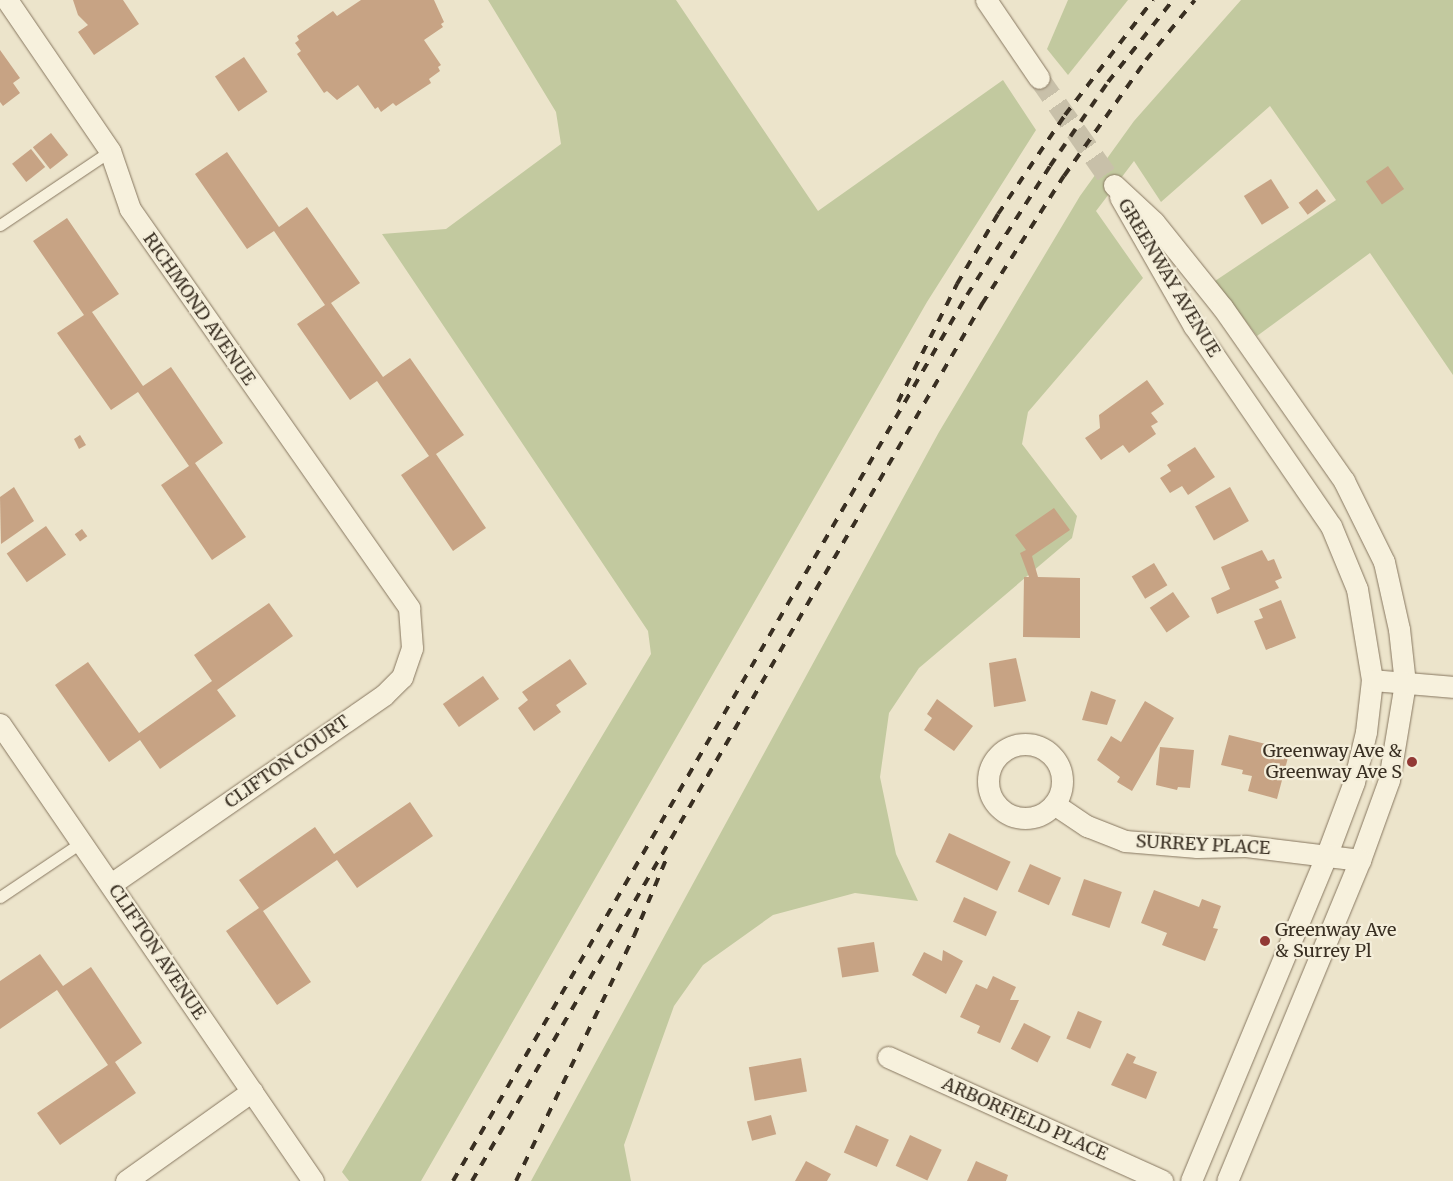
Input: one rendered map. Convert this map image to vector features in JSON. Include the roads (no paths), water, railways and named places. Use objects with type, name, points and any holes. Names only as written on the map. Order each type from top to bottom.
[{"type":"street","name":"RICHMOND AVENUE","points":[[7,0],[110,151],[130,209],[409,608]]},
{"type":"street","points":[[986,0],[1040,78]]},
{"type":"street","name":"GREENWAY AVENUE","points":[[1372,680],[1357,589],[1331,526],[1194,326],[1138,233],[1114,185],[1154,222],[1223,308],[1344,481],[1384,562],[1399,628],[1406,682]]},
{"type":"street","name":"CLIFTON COURT","points":[[110,884],[384,695],[402,677],[412,648],[409,608]]},
{"type":"street","points":[[1191,1181],[1327,854],[1354,782],[1366,732],[1372,680],[1453,687]]},
{"type":"street","points":[[1227,1181],[1360,860],[1396,755],[1406,682]]},
{"type":"street","name":"CLIFTON AVENUE","points":[[0,724],[312,1181]]},
{"type":"street","name":"SURREY PLACE","points":[[1054,804],[1087,826],[1125,841],[1197,847],[1246,846],[1327,854],[1360,860]]},
{"type":"street","name":"ARBORFIELD PLACE","points":[[888,1057],[1162,1181]]},
{"type":"street","points":[[126,1181],[252,1091]]},
{"type":"lane","points":[[0,225],[110,151]]},
{"type":"lane","points":[[0,897],[82,842]]},
{"type":"tunnel","points":[[1039,78],[1114,185]]},
{"type":"railway","points":[[898,402],[957,284],[998,214],[1065,115],[1153,0]]},
{"type":"railway","points":[[453,1181],[967,295],[1050,166],[1108,82],[1173,0]]},
{"type":"railway","points":[[472,1181],[982,304],[1064,176],[1146,60],[1195,0]]},
{"type":"railway","points":[[516,1181],[634,936],[667,857]]},
{"type":"place","name":"Greenway Ave & Greenway Ave S","points":[[1412,762]]},
{"type":"place","name":"Greenway Ave & Surrey Pl","points":[[1265,941]]}]
